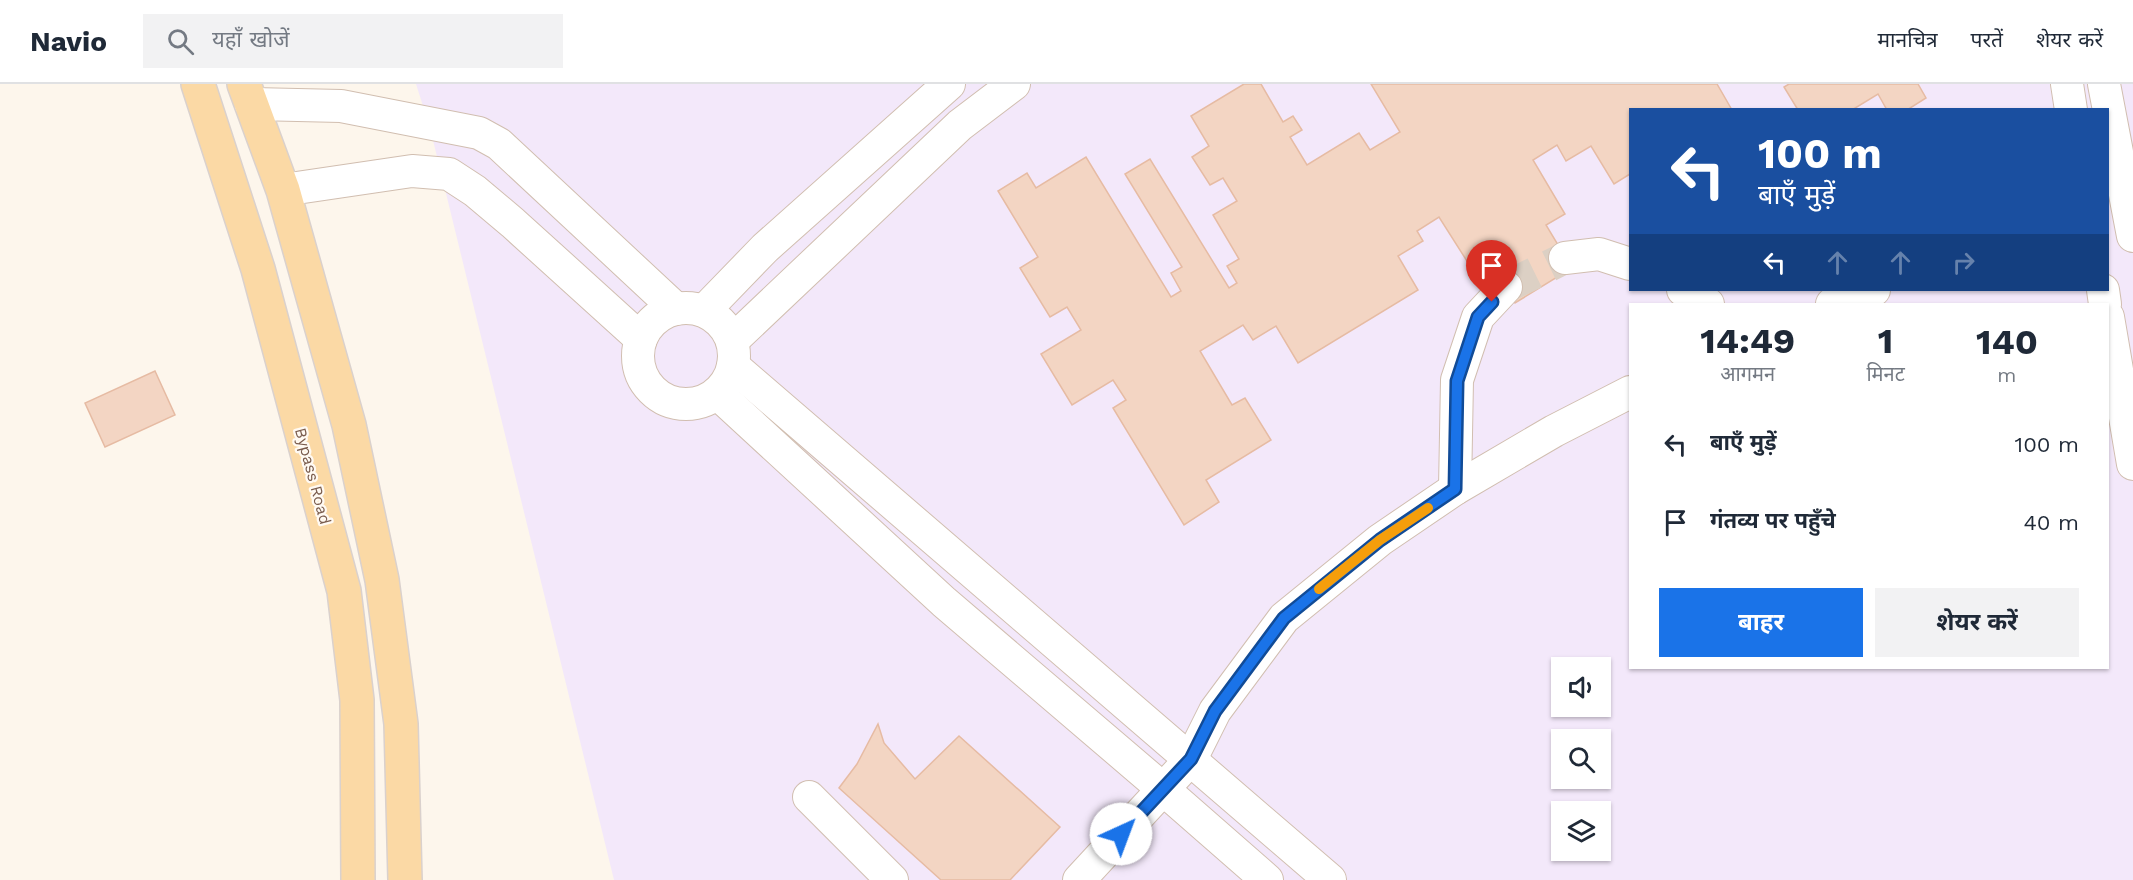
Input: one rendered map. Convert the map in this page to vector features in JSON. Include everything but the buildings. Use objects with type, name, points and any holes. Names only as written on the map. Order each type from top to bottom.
[{"type":"main road","name":"Bypass Road","points":[[198,84],[258,269],[344,591],[357,700],[358,880]]},
{"type":"main road","points":[[248,94],[283,190],[349,425],[382,580],[401,724],[405,880]]},
{"type":"lane","points":[[248,94],[341,106],[479,133],[499,144],[690,310],[716,318],[726,328],[733,354],[728,381],[717,393],[703,401],[688,404],[672,402],[658,396],[647,384],[640,370],[638,355],[641,339],[649,326],[661,315],[690,310],[765,248],[949,84]]},
{"type":"lane","points":[[733,354],[960,125],[1014,84]]},
{"type":"lane","points":[[2067,84],[2071,108]]},
{"type":"lane","points":[[2104,84],[2107,108]]},
{"type":"lane","points":[[2109,121],[2124,231]]},
{"type":"lane","points":[[283,190],[412,171],[449,174],[475,191],[499,211],[641,339]]},
{"type":"lane","points":[[499,211],[532,175]]},
{"type":"lane","points":[[1565,258],[1599,254],[1629,264]]},
{"type":"lane","points":[[1455,489],[1457,381],[1478,317],[1506,287]]},
{"type":"lane","points":[[1685,291],[1706,303]]},
{"type":"lane","points":[[1835,303],[1871,291]]},
{"type":"lane","points":[[2109,324],[2133,464]]},
{"type":"lane","points":[[733,354],[1043,632],[1330,880]]},
{"type":"lane","points":[[717,393],[944,602],[1267,880]]},
{"type":"lane","points":[[1079,880],[1191,759],[1215,711],[1284,618],[1380,540],[1455,489],[1554,431],[1629,393]]},
{"type":"lane","points":[[1013,661],[1043,632]]},
{"type":"lane","points":[[809,797],[892,880]]},
{"type":"shaded area","points":[[416,84],[2133,84],[2133,880],[614,880],[430,128]]},
{"type":"tunnel","points":[[1506,287],[1565,258]]},
{"type":"slow traffic","points":[[1319,589],[1380,540],[1428,508]]},
{"type":"route","points":[[1121,834],[1191,759],[1215,711],[1284,618],[1380,540],[1455,489],[1457,381],[1478,317],[1492,302]]}]
